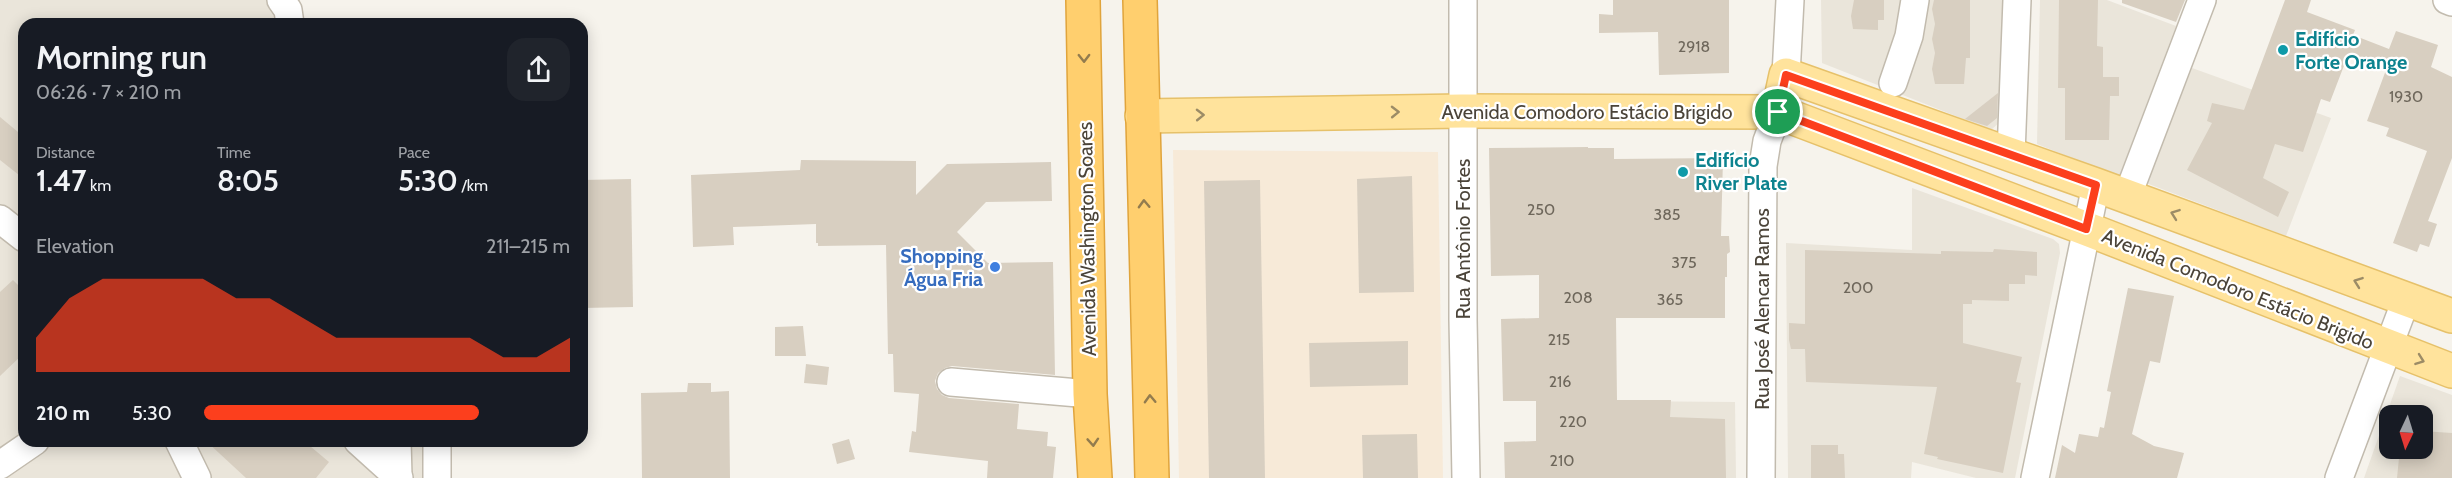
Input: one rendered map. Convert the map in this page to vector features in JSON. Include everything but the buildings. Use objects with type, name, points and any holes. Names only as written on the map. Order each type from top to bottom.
[{"type":"highway","name":"Avenida Washington Soares","points":[[1083,0],[1090,394],[1095,478]]},
{"type":"highway","points":[[1140,0],[1152,478]]},
{"type":"main road","points":[[1786,75],[1888,95],[2011,154],[2452,316]]},
{"type":"main road","name":"Rua José Alencar Ramos","points":[[1778,112],[1786,75]]},
{"type":"main road","name":"Avenida Comodoro Estácio Brigido","points":[[1142,116],[1462,111],[1778,112],[2452,371]]},
{"type":"street","points":[[281,0],[288,10],[289,18]]},
{"type":"street","name":"Rua Antônio Fortes","points":[[1463,0],[1466,478]]},
{"type":"street","name":"Rua José Alencar Ramos","points":[[1786,75],[1790,0]]},
{"type":"street","points":[[1888,95],[1909,36],[1915,0]]},
{"type":"street","points":[[2011,154],[2017,0]]},
{"type":"street","points":[[2127,196],[2202,0]]},
{"type":"street","points":[[2447,0],[2452,2]]},
{"type":"street","name":"Rua José Alencar Ramos","points":[[1761,478],[1763,166],[1767,141],[1778,112]]},
{"type":"street","points":[[2035,478],[2096,185]]},
{"type":"street","points":[[0,219],[18,233]]},
{"type":"street","points":[[2339,478],[2406,300]]},
{"type":"street","points":[[951,382],[1090,394]]},
{"type":"street","points":[[0,465],[26,447]]},
{"type":"street","points":[[182,447],[196,478]]},
{"type":"street","points":[[365,447],[398,477]]},
{"type":"street","points":[[397,447],[398,477]]},
{"type":"street","points":[[437,447],[437,478]]},
{"type":"shaded area","points":[[0,0],[300,0],[300,18],[18,18],[18,447],[425,447],[425,478],[0,478]]},
{"type":"shaded area","points":[[1821,0],[2002,0],[2002,120],[1991,130],[1822,63]]},
{"type":"shaded area","points":[[2040,0],[2107,0],[2176,26],[2119,177],[2037,144]]},
{"type":"shaded area","points":[[2192,68],[2331,118],[2286,236],[2146,183]]},
{"type":"shaded area","points":[[1173,150],[1438,152],[1443,478],[1179,478]]},
{"type":"shaded area","points":[[1912,188],[2053,239],[2059,244],[2060,253],[2015,478],[1976,478],[1912,462],[1911,478],[1788,478],[1786,243],[1912,250]]},
{"type":"shaded area","points":[[2400,376],[2452,395],[2452,478],[2364,478],[2379,436],[2379,459],[2433,459],[2433,405],[2390,405]]},
{"type":"shaded area","points":[[1617,401],[1735,402],[1736,478],[1616,478]]},
{"type":"place","name":"Edifício Forte Orange","points":[[2283,50]]},
{"type":"place","name":"Edifício River Plate","points":[[1683,172]]},
{"type":"place","name":"Shopping Água Fria","points":[[995,267]]},
{"type":"route","points":[[1786,75],[2096,185],[2086,229],[1932,170],[1778,112],[1786,75]]}]
